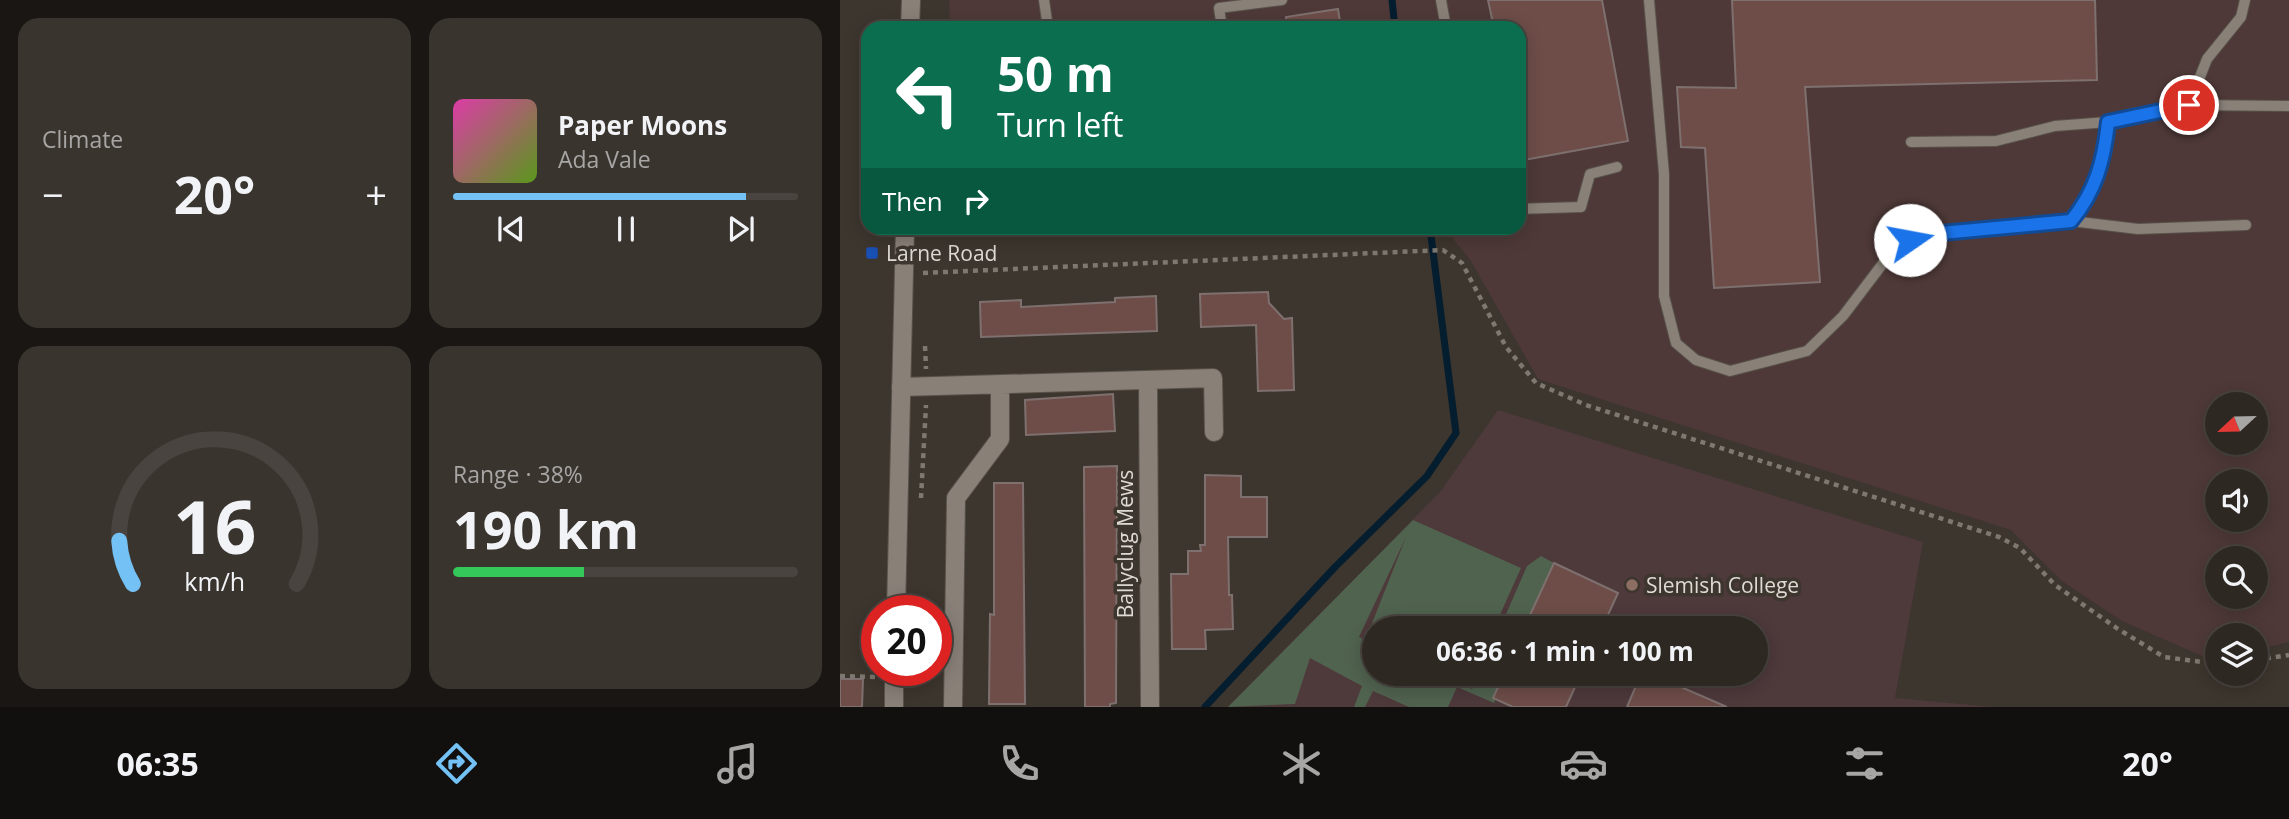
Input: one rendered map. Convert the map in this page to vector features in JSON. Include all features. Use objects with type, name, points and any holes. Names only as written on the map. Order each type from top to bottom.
[{"type":"street","points":[[910,21],[911,0]]},
{"type":"street","points":[[896,595],[905,235]]},
{"type":"street","points":[[901,387],[1000,387],[1213,379],[1214,432]]},
{"type":"street","name":"Ballyclug Mews","points":[[1148,382],[1150,707]]},
{"type":"street","points":[[953,707],[956,498],[1000,439],[1000,387]]},
{"type":"street","points":[[894,686],[894,707]]},
{"type":"lane","points":[[1044,0],[1047,21]]},
{"type":"lane","points":[[1221,21],[1219,8],[1282,0]]},
{"type":"lane","points":[[1441,0],[1445,21]]},
{"type":"lane","points":[[1649,0],[1664,174],[1664,296],[1676,343],[1696,360],[1730,370],[1807,351],[1843,316],[1884,262],[1910,240],[1941,233],[2071,221],[2138,229],[2246,225]]},
{"type":"lane","points":[[2189,105],[2207,59],[2241,17],[2245,0]]},
{"type":"lane","points":[[1911,142],[1996,141],[2055,126],[2108,122],[2189,105],[2289,106]]},
{"type":"lane","points":[[2071,221],[2085,204],[2103,165],[2108,122]]},
{"type":"lane","points":[[1526,209],[1581,207],[1590,174],[1617,167]]},
{"type":"path","points":[[922,273],[1443,250],[1462,263],[1506,347],[1536,383],[1586,405],[1999,537],[2020,548],[2055,585],[2164,657],[2205,662]]},
{"type":"path","points":[[2268,658],[2289,655]]},
{"type":"path","points":[[840,676],[861,675]]},
{"type":"shaded area","points":[[949,0],[2289,0],[2289,642],[2268,647],[2268,623],[2205,623],[2205,657],[2122,621],[2062,581],[2011,530],[1538,379],[1471,261],[1450,235],[1526,235],[1526,21],[950,21]]},
{"type":"shaded area","name":"Slemish College","points":[[1498,410],[1923,542],[1895,698],[1994,707],[1228,707],[1440,492]]},
{"type":"green space","points":[[1413,520],[1521,568],[1499,616],[1375,616],[1406,537],[1369,616],[1362,616],[1359,637],[1362,638],[1362,686],[1310,658],[1295,704],[1228,707]]},
{"type":"green space","points":[[1541,556],[1554,563],[1531,616],[1505,616],[1527,566]]},
{"type":"green space","points":[[1362,686],[1465,686],[1472,689],[1474,686],[1502,686],[1494,703],[1457,687],[1448,707],[1409,707],[1373,691],[1365,707],[1354,707]]},
{"type":"building","points":[[1488,0],[1602,0],[1628,141],[1526,160],[1526,21],[1492,21]]},
{"type":"building","points":[[1732,0],[2095,0],[2097,80],[1805,87],[1820,282],[1714,288],[1705,148],[1681,147],[1677,87],[1736,88]]},
{"type":"building","points":[[1338,9],[1340,21],[1286,21],[1286,17]]},
{"type":"building","points":[[1268,292],[1269,303],[1284,319],[1292,318],[1294,390],[1258,391],[1256,325],[1201,327],[1200,294]]},
{"type":"building","points":[[1156,296],[1157,331],[981,337],[980,302],[1021,300],[1021,307],[1115,302],[1115,298]]},
{"type":"building","points":[[1113,394],[1115,431],[1026,435],[1025,400]]},
{"type":"building","points":[[1117,466],[1116,703],[1110,704],[1110,707],[1085,707],[1084,467]]},
{"type":"building","points":[[1205,475],[1241,476],[1241,497],[1267,497],[1267,537],[1228,537],[1229,595],[1232,595],[1233,629],[1205,630],[1206,649],[1172,649],[1171,574],[1188,574],[1188,551],[1201,551],[1200,545],[1205,545]]},
{"type":"building","points":[[994,483],[1023,483],[1025,704],[989,704],[990,614],[994,615]]},
{"type":"building","points":[[1554,563],[1618,593],[1607,616],[1530,616]]},
{"type":"building","points":[[840,679],[861,679],[862,707],[840,707]]},
{"type":"building","points":[[1498,686],[1576,686],[1566,707],[1513,707],[1493,698]]},
{"type":"building","points":[[1636,686],[1679,686],[1727,707],[1627,707]]},
{"type":"waterway","points":[[1392,0],[1394,21]]},
{"type":"waterway","points":[[1205,707],[1335,567],[1427,476],[1456,433],[1431,235]]},
{"type":"place","name":"Larne Road","points":[[872,253]]},
{"type":"place","name":"Slemish College","points":[[1632,585]]},
{"type":"route","points":[[1910,240],[1941,233],[2071,221],[2085,204],[2103,165],[2108,122],[2189,105]]}]
